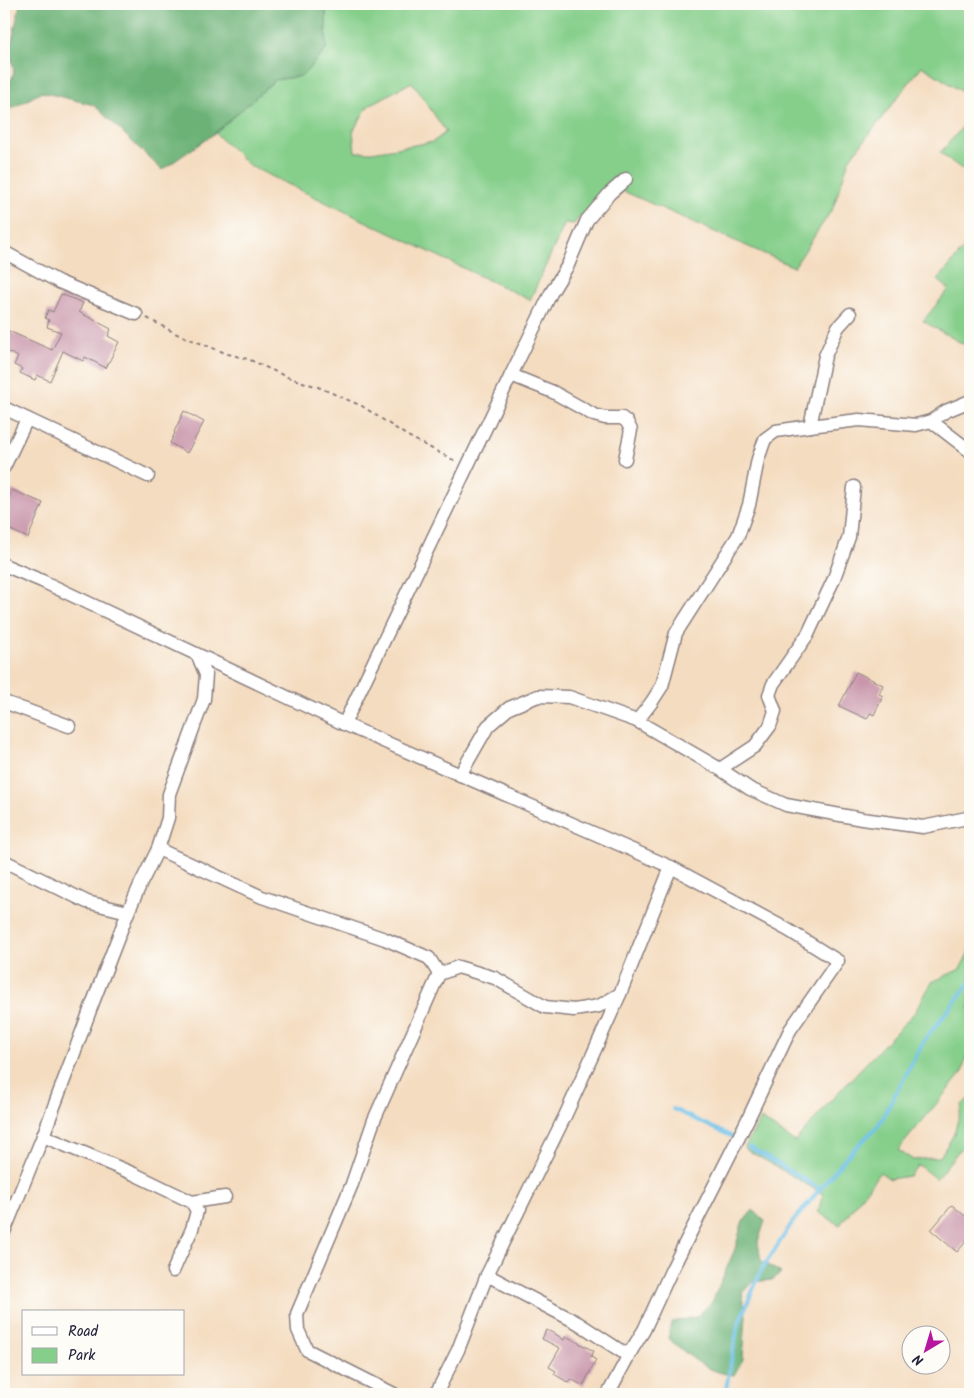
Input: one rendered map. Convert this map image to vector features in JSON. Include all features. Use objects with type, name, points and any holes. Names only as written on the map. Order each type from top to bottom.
[{"type":"street","points":[[344,724],[551,293],[568,265],[587,220],[610,193],[626,179]]},
{"type":"street","points":[[4,252],[60,282],[136,314]]},
{"type":"street","points":[[810,426],[825,356],[838,327],[850,314]]},
{"type":"street","points":[[512,375],[553,392],[594,415],[605,418],[622,418],[628,422],[632,430],[625,459]]},
{"type":"street","points":[[636,721],[662,686],[676,633],[738,536],[749,505],[758,459],[765,440],[776,431],[859,420],[916,425],[931,421],[946,411],[970,401]]},
{"type":"street","points":[[4,408],[148,476]]},
{"type":"street","points":[[4,467],[27,419]]},
{"type":"street","points":[[931,421],[970,451]]},
{"type":"street","points":[[720,769],[755,746],[770,726],[775,711],[769,696],[773,684],[808,634],[833,581],[849,537],[854,487]]},
{"type":"street","points":[[4,565],[42,581],[344,724],[671,867],[788,930],[838,960],[790,1030],[748,1119],[671,1271],[644,1330],[608,1394]]},
{"type":"street","points":[[4,1232],[44,1136],[128,912],[158,849],[168,818],[169,794],[204,699],[206,675],[198,656]]},
{"type":"street","points":[[460,775],[488,726],[509,708],[538,696],[570,697],[636,721],[720,769],[750,789],[786,805],[862,819],[923,827],[970,816]]},
{"type":"street","points":[[4,702],[69,726]]},
{"type":"street","points":[[158,849],[262,898],[385,939],[429,958],[439,974]]},
{"type":"street","points":[[4,861],[87,902],[128,912]]},
{"type":"street","points":[[436,1394],[458,1350],[487,1275],[566,1114],[620,994],[671,867]]},
{"type":"street","points":[[394,1394],[307,1350],[298,1330],[297,1314],[352,1184],[374,1120],[439,974],[458,967],[495,978],[545,1007],[574,1010],[599,1006],[620,994]]},
{"type":"street","points":[[44,1136],[134,1174],[192,1202],[224,1197]]},
{"type":"street","points":[[173,1271],[192,1229],[197,1211],[192,1202]]},
{"type":"street","points":[[487,1275],[578,1323],[624,1353],[631,1351]]},
{"type":"path","points":[[136,314],[160,324],[177,334],[228,354],[248,359],[287,377],[318,387],[362,406],[406,435],[468,468]]},
{"type":"green space","points":[[20,4],[326,4],[326,50],[302,76],[275,80],[215,133],[162,170],[94,105],[42,92],[9,110],[4,109],[4,99],[14,72],[10,50]]},
{"type":"green space","points":[[326,4],[970,4],[970,97],[922,66],[849,160],[833,208],[794,267],[623,191],[598,216],[581,215],[574,224],[565,223],[530,300],[250,166],[215,133],[275,80],[302,76],[326,50]],"holes":[[[412,82],[446,132],[433,142],[372,152],[355,152],[353,131],[368,106]]]},
{"type":"green space","points":[[970,118],[970,175],[940,153]]},
{"type":"green space","points":[[970,241],[970,348],[923,321],[949,289],[938,280]]},
{"type":"green space","points":[[970,950],[970,1049],[967,1053],[962,1073],[898,1150],[913,1160],[940,1157],[954,1134],[962,1105],[970,1097],[970,1137],[936,1179],[918,1165],[909,1176],[890,1179],[880,1172],[840,1225],[818,1212],[823,1194],[744,1148],[761,1119],[795,1142],[832,1099],[915,1012],[932,982],[960,969]]},
{"type":"green space","points":[[753,1210],[765,1221],[758,1242],[761,1261],[781,1273],[772,1280],[752,1282],[742,1293],[746,1316],[743,1359],[734,1375],[724,1374],[698,1362],[668,1338],[672,1322],[696,1317],[712,1302],[735,1249],[742,1223]]},
{"type":"building","points":[[61,294],[83,303],[79,312],[111,329],[108,336],[119,342],[106,368],[85,357],[83,361],[63,351],[50,381],[37,375],[35,380],[20,373],[22,369],[14,365],[18,357],[4,350],[4,329],[52,350],[61,332],[47,327],[49,320],[45,318],[48,310],[53,312]]},
{"type":"building","points":[[184,411],[204,422],[187,453],[170,443]]},
{"type":"building","points":[[12,490],[43,503],[28,538],[4,527],[4,509]]},
{"type":"building","points":[[856,672],[883,685],[879,694],[883,696],[874,715],[870,713],[867,719],[839,706]]},
{"type":"building","points":[[952,1205],[970,1220],[970,1237],[957,1252],[931,1230]]},
{"type":"building","points":[[546,1330],[564,1340],[566,1336],[594,1351],[591,1357],[596,1360],[583,1386],[571,1379],[569,1383],[554,1374],[556,1371],[549,1367],[560,1348],[542,1339]]},
{"type":"waterway","points":[[725,1394],[738,1325],[761,1271],[792,1223],[847,1156],[878,1126],[925,1039],[970,983]]},
{"type":"waterway","points":[[673,1109],[733,1137]]},
{"type":"waterway","points":[[749,1147],[820,1189]]}]
